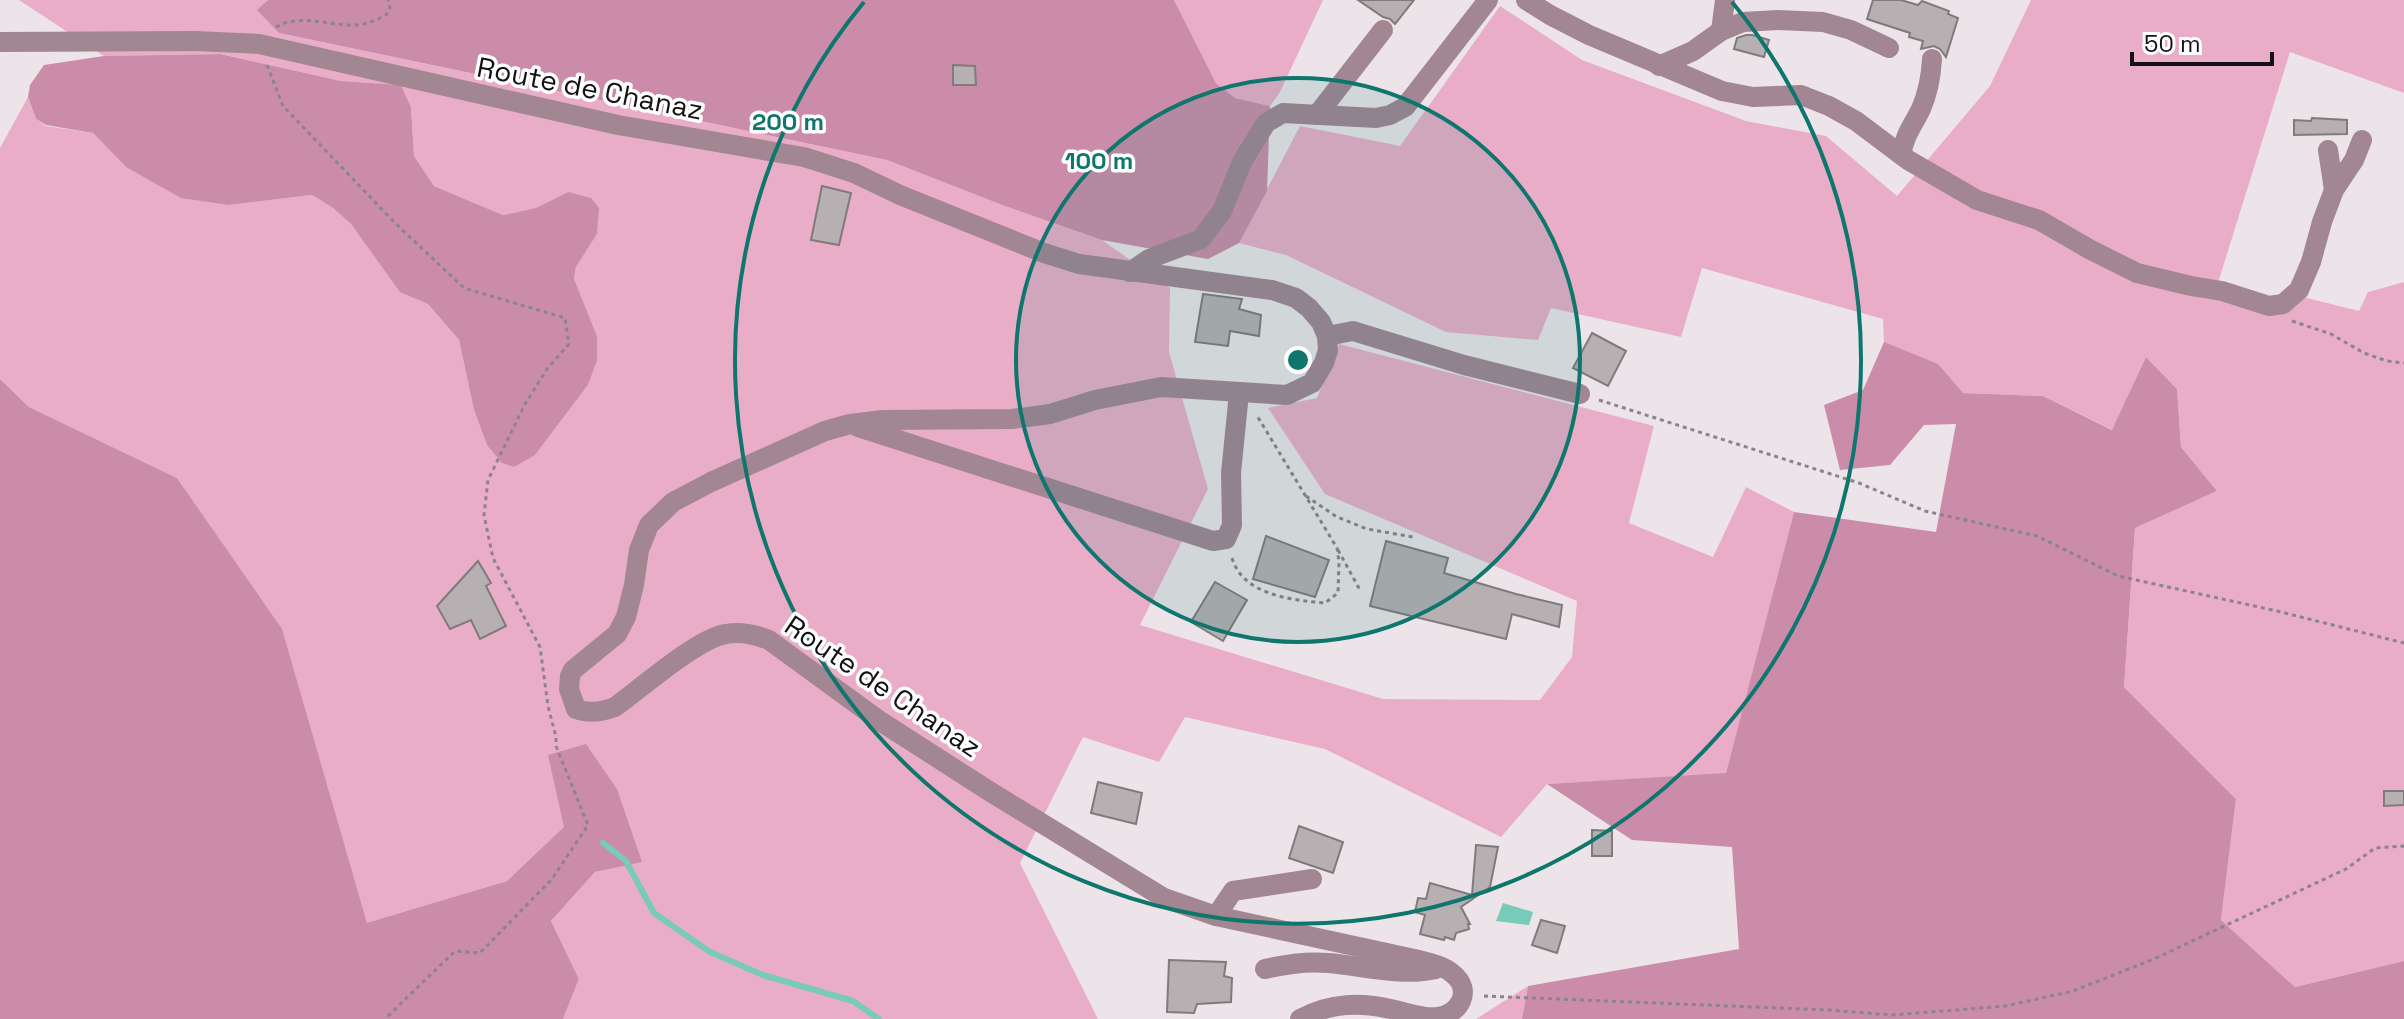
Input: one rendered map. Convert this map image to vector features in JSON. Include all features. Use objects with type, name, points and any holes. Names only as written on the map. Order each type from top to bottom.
[{"type":"street","points":[[1130,272],[1149,259],[1201,239],[1222,211],[1243,160],[1266,123],[1283,113],[1376,118],[1405,107],[1488,0]]},
{"type":"street","points":[[1526,0],[1589,35],[1722,91],[1753,97],[1801,95],[1829,106],[1856,121],[1901,155],[1977,200],[2039,220],[2137,273],[2222,291],[2286,312],[2311,262],[2334,190],[2354,160],[2362,140]]},
{"type":"street","points":[[1721,31],[1725,0]]},
{"type":"street","points":[[1659,66],[1693,51],[1721,31],[1743,22],[1823,22],[1851,30],[1889,48]]},
{"type":"street","points":[[1317,115],[1383,30]]},
{"type":"street","name":"Route de Chanaz","points":[[0,42],[144,42],[266,37],[604,122],[804,157],[854,173],[1044,253],[1079,264],[1254,287],[1296,298],[1321,322],[1327,336],[1328,350],[1312,383],[1287,395],[1161,387],[1095,400],[1050,414],[1012,419],[883,420],[850,424],[825,431],[673,502],[649,525],[639,550],[626,617],[617,634],[573,670],[569,689],[573,707],[579,711],[608,710],[717,636],[741,632],[758,636],[769,640],[880,721],[1164,898],[1216,916],[1442,967]]},
{"type":"street","points":[[1901,155],[1905,135],[1921,108],[1930,83],[1932,59]]},
{"type":"street","points":[[2328,150],[2334,190]]},
{"type":"street","points":[[1327,336],[1353,331],[1464,365],[1580,394]]},
{"type":"street","points":[[850,424],[1213,541],[1226,539],[1232,525],[1231,473],[1241,393]]},
{"type":"street","points":[[1216,916],[1233,891],[1312,879]]},
{"type":"street","points":[[1265,969],[1289,963],[1325,962],[1420,973],[1442,967],[1463,984],[1464,996],[1459,1006],[1451,1014],[1434,1018],[1354,1003],[1315,1011],[1300,1019]]},
{"type":"path","points":[[385,1019],[455,951],[480,953],[552,879],[588,825],[556,746],[540,647],[493,558],[484,515],[488,480],[525,404],[547,369],[569,344],[565,318],[464,288],[395,223],[283,106],[266,37],[282,24],[306,21],[366,24],[386,15],[390,8],[388,0]]},
{"type":"path","points":[[2286,312],[2364,353],[2404,363]]},
{"type":"path","points":[[1241,393],[1361,592]]},
{"type":"path","points":[[1580,394],[1859,483],[1925,511],[2037,536],[2118,576],[2404,643]]},
{"type":"path","points":[[1304,495],[1337,517],[1367,529],[1413,537]]},
{"type":"path","points":[[1226,539],[1235,569],[1247,584],[1308,602],[1325,603],[1338,593],[1337,548]]},
{"type":"path","points":[[1464,996],[1892,1015],[2006,1006],[2073,991],[2154,959],[2346,869],[2375,848],[2404,846]]},
{"type":"shaded area","points":[[19,0],[268,0],[258,10],[279,33],[887,160],[1102,240],[1170,288],[1169,352],[1208,489],[1140,625],[1383,699],[1540,700],[1572,657],[1577,601],[1325,494],[1268,408],[1317,398],[1339,344],[1654,426],[1629,523],[1713,557],[1746,487],[1794,512],[1726,774],[1547,784],[1501,837],[1325,749],[1185,717],[1159,762],[1083,737],[1020,863],[1098,1019],[563,1019],[579,979],[551,921],[595,872],[641,861],[565,827],[507,881],[367,924],[281,629],[177,478],[29,407],[0,379],[0,148],[28,97],[36,119],[46,126],[93,133],[126,167],[229,205],[312,195],[351,224],[400,291],[428,304],[459,340],[474,410],[487,445],[535,455],[588,385],[597,361],[597,336],[574,280],[576,267],[597,234],[568,192],[537,208],[503,215],[434,186],[414,156],[411,107],[401,85],[341,81],[220,54],[104,56]]},
{"type":"shaded area","points":[[268,0],[1174,0],[1216,83],[1235,98],[1270,106],[1267,191],[1239,243],[1208,259],[1102,240],[887,160],[279,33],[257,10]]},
{"type":"shaded area","points":[[1174,0],[1323,0],[1280,92],[1270,106],[1235,98],[1216,83]]},
{"type":"shaded area","points":[[2031,0],[2404,0],[2404,93],[2290,52],[2217,286],[2288,308],[2303,297],[2359,311],[2368,292],[2404,282],[2404,961],[2295,987],[2221,920],[2236,799],[2124,687],[2135,528],[2217,491],[2181,447],[2177,389],[2146,357],[2113,430],[2043,396],[1963,393],[1884,342],[1883,319],[1702,268],[1681,337],[1551,308],[1538,340],[1446,332],[1286,255],[1239,243],[1300,126],[1400,146],[1500,6],[1582,60],[1746,121],[1826,136],[1897,196],[1990,86]]},
{"type":"shaded area","points":[[220,54],[341,81],[401,85],[411,107],[414,156],[434,186],[503,215],[536,208],[568,192],[591,198],[599,208],[597,234],[576,267],[574,279],[597,336],[597,361],[588,385],[535,455],[514,467],[502,463],[487,445],[474,410],[459,340],[428,304],[400,292],[351,224],[333,208],[312,195],[229,205],[181,198],[126,167],[93,133],[46,125],[36,119],[28,97],[30,85],[44,65],[104,56]]},
{"type":"shaded area","points":[[1884,342],[1938,364],[1963,393],[2043,396],[2112,430],[2146,357],[2177,389],[2181,447],[2217,491],[2135,528],[2124,687],[2236,799],[2221,920],[2295,987],[2404,961],[2404,1019],[1522,1019],[1528,986],[1739,949],[1732,847],[1632,840],[1547,784],[1726,773],[1794,512],[1936,532],[1956,424],[1924,425],[1890,465],[1840,470],[1824,405],[1863,390]]},
{"type":"shaded area","points":[[0,379],[29,407],[177,478],[282,629],[367,923],[507,881],[564,827],[548,755],[586,744],[617,789],[642,862],[595,872],[551,921],[579,979],[563,1019],[0,1019]]},
{"type":"shaded area","points":[[1503,903],[1533,912],[1529,925],[1496,921]]},
{"type":"shaded area","points":[[1528,986],[1522,1019],[1476,1019]]},
{"type":"building","points":[[1358,0],[1414,0],[1395,24]]},
{"type":"building","points":[[1873,0],[1901,0],[1918,5],[1922,1],[1949,11],[1948,14],[1958,18],[1946,57],[1934,46],[1921,49],[1923,41],[1909,37],[1910,33],[1867,19]]},
{"type":"building","points":[[1746,35],[1769,40],[1764,57],[1734,49],[1737,38]]},
{"type":"building","points":[[953,65],[975,66],[976,85],[953,85]]},
{"type":"building","points":[[2312,118],[2347,120],[2347,134],[2294,135],[2294,120],[2311,121]]},
{"type":"building","points":[[822,186],[851,193],[839,245],[811,240]]},
{"type":"building","points":[[1203,294],[1242,299],[1239,309],[1261,315],[1259,336],[1230,331],[1228,346],[1195,342]]},
{"type":"building","points":[[1592,333],[1626,351],[1608,386],[1573,368]]},
{"type":"building","points":[[1266,536],[1329,560],[1315,597],[1253,579]]},
{"type":"building","points":[[1386,541],[1448,558],[1444,573],[1562,605],[1559,627],[1512,614],[1506,639],[1370,606]]},
{"type":"building","points":[[478,561],[491,583],[486,586],[506,626],[480,639],[471,620],[450,629],[437,606]]},
{"type":"building","points":[[1215,582],[1247,600],[1223,641],[1191,622]]},
{"type":"building","points":[[1098,782],[1142,793],[1136,824],[1091,813]]},
{"type":"building","points":[[2384,791],[2404,791],[2404,805],[2384,806]]},
{"type":"building","points":[[1299,826],[1343,842],[1333,873],[1289,858]]},
{"type":"building","points":[[1592,830],[1612,831],[1612,856],[1592,856]]},
{"type":"building","points":[[1476,845],[1498,847],[1490,887],[1461,907],[1470,924],[1469,929],[1456,933],[1454,940],[1420,934],[1425,915],[1415,912],[1418,898],[1426,899],[1430,883],[1472,895]]},
{"type":"building","points":[[1541,920],[1565,926],[1557,953],[1532,945]]},
{"type":"building","points":[[1169,960],[1226,962],[1224,976],[1232,978],[1231,1002],[1197,1004],[1194,1013],[1167,1012]]},
{"type":"waterway","points":[[603,843],[626,861],[654,913],[710,952],[763,975],[853,1001],[879,1019]]}]
